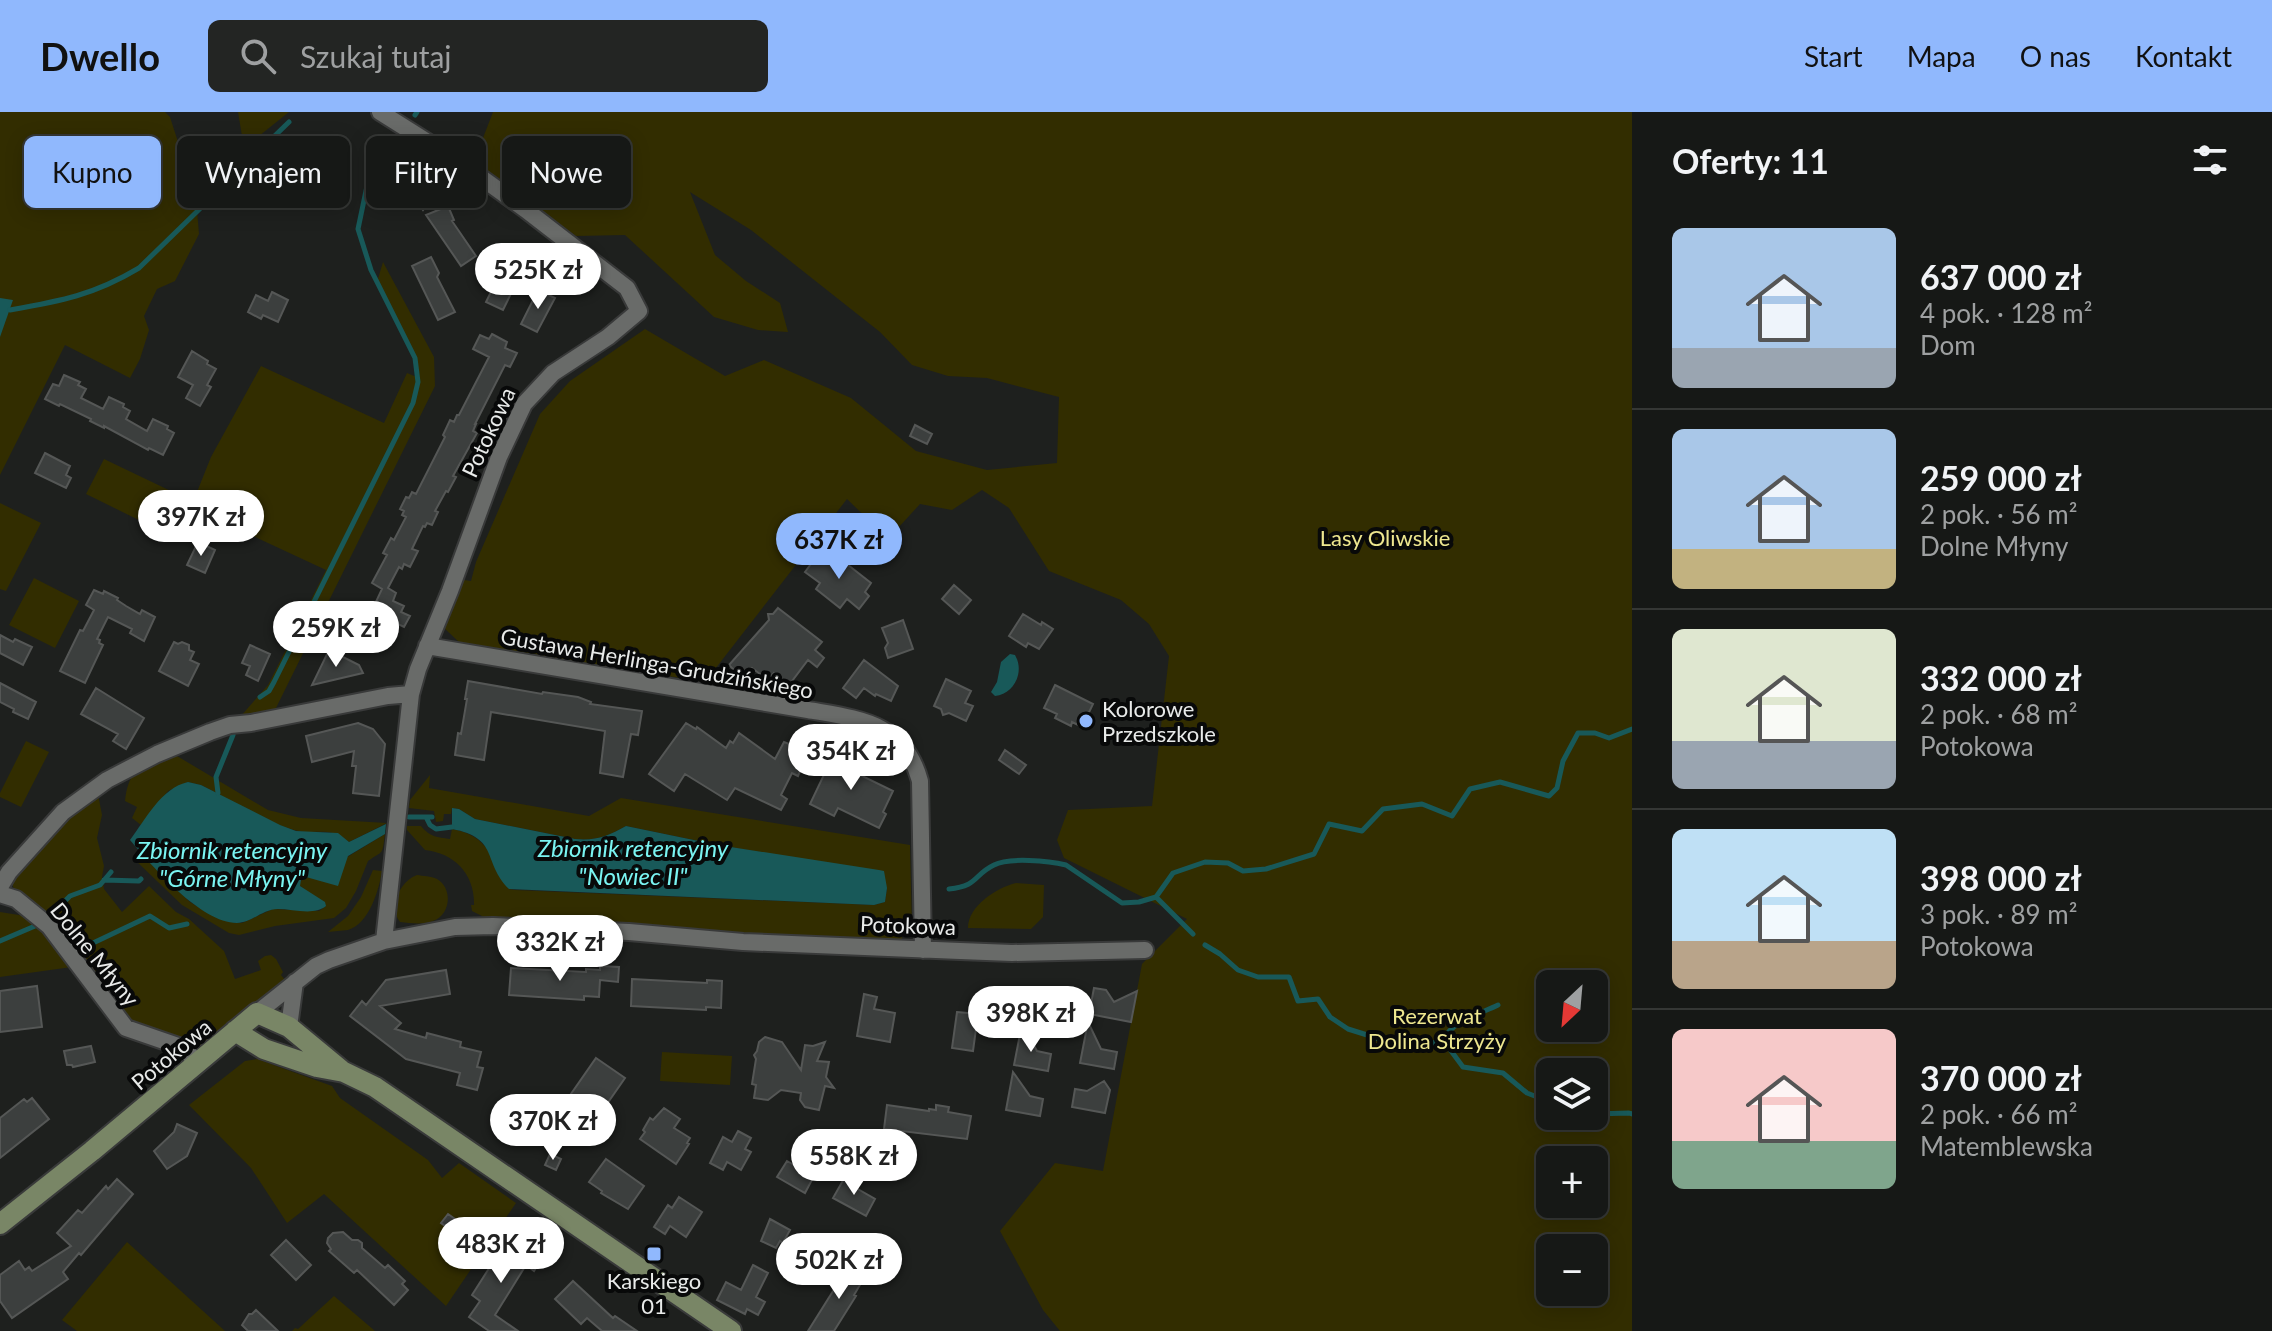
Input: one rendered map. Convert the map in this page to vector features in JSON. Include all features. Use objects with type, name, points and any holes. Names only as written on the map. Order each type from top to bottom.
[{"type":"street","name":"Potokowa","points":[[380,112],[461,163],[526,210],[627,288],[639,311],[608,337],[553,373],[524,404],[499,457],[411,694],[384,941]]},
{"type":"street","name":"Gustawa Herlinga-Grudzińskiego","points":[[427,646],[838,716],[881,727],[905,749],[920,781],[923,950]]},
{"type":"street","points":[[0,887],[9,872],[63,812],[107,780],[157,754],[230,725],[411,694]]},
{"type":"street","name":"Dolne Młyny","points":[[0,894],[16,899],[49,926],[126,1028],[184,1048],[197,1063]]},
{"type":"street","name":"Potokowa","points":[[0,1224],[316,966],[384,941],[455,927],[493,926],[923,950],[1012,953],[1145,950]]},
{"type":"street","points":[[289,1027],[295,982]]},
{"type":"street","points":[[257,1013],[289,1027],[344,1072],[375,1087],[731,1331]]},
{"type":"street","points":[[235,1031],[264,1049],[317,1067],[344,1072]]},
{"type":"green space","points":[[0,112],[165,112],[170,117],[177,139],[177,208],[197,208],[199,234],[175,281],[157,289],[144,316],[149,330],[130,378],[65,345],[0,475]]},
{"type":"green space","points":[[238,112],[289,112],[259,136],[242,136]]},
{"type":"green space","name":"Lasy Oliwskie","points":[[493,112],[1632,112],[1632,1331],[1060,1331],[1043,1310],[1000,1231],[1055,1163],[1103,1171],[1142,964],[1187,919],[1064,858],[1057,840],[1068,810],[1152,806],[1169,656],[1149,624],[1121,600],[1049,571],[1009,508],[982,490],[952,510],[920,504],[888,539],[847,499],[705,682],[459,642],[443,627],[464,580],[471,581],[476,562],[540,414],[570,381],[645,329],[725,376],[764,360],[851,398],[916,451],[987,470],[1057,463],[1059,397],[987,378],[948,376],[912,365],[880,332],[751,230],[690,192],[715,255],[746,281],[780,303],[788,332],[758,330],[714,317],[625,235],[576,236],[538,208],[631,208],[631,136],[502,136],[502,182],[486,170],[484,136]]},
{"type":"green space","points":[[383,262],[434,357],[435,386],[276,708],[277,714],[240,717],[268,685],[326,570],[191,507],[211,457],[261,366],[384,423],[407,373],[419,378],[415,358],[377,282]]},
{"type":"green space","points":[[104,459],[177,494],[159,530],[86,494]]},
{"type":"green space","points":[[0,503],[41,523],[6,591],[0,589]]},
{"type":"green space","points":[[34,578],[79,601],[55,648],[9,625]]},
{"type":"green space","points":[[26,741],[49,752],[21,807],[0,797],[0,793]]},
{"type":"green space","points":[[177,756],[268,810],[301,818],[387,823],[349,842],[335,834],[302,832],[283,827],[201,785],[188,782],[168,791],[141,825],[132,818],[137,807],[125,801],[130,780],[140,768]]},
{"type":"green space","points":[[430,775],[429,788],[589,816],[621,798],[910,845],[912,929],[902,936],[902,941],[484,917],[472,911],[471,884],[461,867],[445,856],[425,850],[407,826],[421,826],[441,838],[450,839],[452,829],[474,837],[488,850],[509,889],[515,890],[874,905],[885,902],[887,888],[783,856],[626,826],[602,837],[575,839],[475,819],[452,808],[451,814],[444,814],[443,821],[436,822],[434,811],[409,808],[410,800]]},
{"type":"green space","points":[[98,794],[102,815],[97,838],[104,866],[104,889],[122,912],[149,886],[224,951],[235,979],[261,970],[258,961],[271,955],[283,972],[281,975],[286,981],[200,1050],[194,1045],[143,1028],[126,1018],[35,908],[13,887],[13,876],[71,811]]},
{"type":"green space","points":[[385,834],[381,852],[368,861],[346,908],[334,918],[275,926],[239,935],[229,933],[182,905],[133,858],[141,852],[190,902],[235,923],[242,923],[273,909],[319,911],[326,906],[299,885],[301,881],[306,877],[313,878]]},
{"type":"green space","points":[[373,870],[382,871],[375,896],[362,921],[348,930],[328,932],[348,916]]},
{"type":"green space","points":[[417,875],[435,878],[442,883],[448,895],[446,907],[439,918],[429,922],[400,922],[395,909],[398,895],[405,883]]},
{"type":"green space","points":[[1016,883],[1044,885],[1043,917],[1031,929],[968,928],[973,912],[984,899]]},
{"type":"green space","points":[[0,912],[25,916],[42,929],[72,967],[0,977]]},
{"type":"green space","points":[[662,1052],[732,1056],[730,1085],[660,1081]]},
{"type":"green space","points":[[257,1059],[332,1086],[340,1098],[428,1160],[442,1178],[459,1163],[516,1203],[446,1306],[324,1194],[287,1223],[251,1168],[189,1105],[245,1061]]},
{"type":"green space","points":[[127,1242],[225,1331],[77,1331],[62,1320]]},
{"type":"green space","points":[[334,1296],[375,1331],[292,1331],[298,1329]]},
{"type":"water","points":[[0,298],[13,300],[0,337]]},
{"type":"water","points":[[1010,654],[1015,655],[1018,662],[1016,681],[1008,691],[995,696],[991,692],[997,682],[1001,662]]},
{"type":"water","name":"Zbiornik retencyjny \"Górne Młyny\"","points":[[188,782],[201,785],[296,831],[338,833],[349,842],[386,824],[385,834],[348,856],[338,886],[306,877],[301,880],[300,886],[325,902],[326,906],[321,909],[278,909],[237,923],[223,920],[193,904],[130,840],[162,797]]},
{"type":"water","name":"Zbiornik retencyjny \"Nowiec II\"","points":[[452,808],[475,819],[575,839],[602,837],[626,826],[718,845],[884,871],[887,888],[885,902],[874,905],[509,889],[495,870],[484,845],[467,833],[452,829]]},
{"type":"building","points":[[449,208],[452,221],[476,256],[461,266],[426,215]]},
{"type":"building","points":[[431,257],[439,273],[437,277],[455,312],[438,320],[412,266]]},
{"type":"building","points":[[503,267],[520,275],[503,310],[486,302]]},
{"type":"building","points":[[538,290],[555,298],[537,332],[521,324]]},
{"type":"building","points":[[272,292],[288,300],[278,322],[263,315],[261,319],[248,312],[256,295],[268,301]]},
{"type":"building","points":[[492,334],[507,342],[505,348],[517,353],[510,367],[505,365],[475,424],[473,431],[477,433],[453,476],[456,477],[448,492],[435,511],[438,512],[432,525],[427,523],[423,526],[412,549],[418,551],[410,567],[404,564],[402,569],[399,567],[388,588],[396,593],[393,601],[404,606],[401,612],[410,616],[404,627],[396,623],[381,649],[365,641],[381,610],[374,606],[382,589],[372,583],[387,555],[383,553],[406,517],[400,509],[406,497],[409,498],[412,492],[416,494],[445,437],[443,435],[450,420],[454,422],[459,415],[489,357],[473,349],[480,335],[489,339]]},
{"type":"building","points":[[192,351],[216,369],[207,385],[211,387],[200,406],[186,398],[193,385],[178,377]]},
{"type":"building","points":[[64,375],[80,382],[78,385],[86,389],[81,398],[103,409],[109,397],[124,404],[123,407],[130,411],[126,419],[147,431],[153,419],[168,426],[167,429],[174,433],[163,455],[45,399],[53,384],[59,386]]},
{"type":"building","points":[[915,425],[932,434],[927,444],[910,436]]},
{"type":"building","points":[[45,453],[70,466],[66,475],[71,478],[66,488],[35,473]]},
{"type":"building","points":[[198,542],[215,550],[205,573],[187,565]]},
{"type":"building","points":[[829,550],[871,583],[865,592],[869,596],[859,609],[847,599],[840,608],[816,589],[820,583],[805,572],[817,556],[822,560]]},
{"type":"building","points":[[954,585],[971,600],[959,614],[942,599]]},
{"type":"building","points":[[94,590],[118,598],[140,614],[142,610],[155,617],[144,641],[130,633],[132,629],[108,617],[97,639],[103,645],[85,683],[60,671],[80,630],[83,631],[94,610],[86,605]]},
{"type":"building","points":[[778,608],[822,642],[815,650],[824,658],[817,667],[808,660],[789,685],[774,673],[768,680],[752,668],[746,675],[739,670],[737,673],[729,665],[769,620],[768,614],[773,614]]},
{"type":"building","points":[[1023,614],[1053,629],[1039,649],[1028,643],[1026,647],[1009,636]]},
{"type":"building","points":[[903,620],[913,649],[888,658],[885,648],[888,643],[882,628]]},
{"type":"building","points":[[0,635],[32,647],[23,665],[0,653]]},
{"type":"building","points":[[174,642],[189,645],[189,650],[194,652],[190,660],[199,664],[188,686],[159,671]]},
{"type":"building","points":[[250,645],[270,654],[258,681],[246,675],[250,666],[242,663]]},
{"type":"building","points":[[329,650],[359,665],[363,673],[312,685]]},
{"type":"building","points":[[864,660],[898,686],[891,701],[875,696],[864,688],[856,698],[843,688]]},
{"type":"building","points":[[946,679],[971,691],[965,703],[973,706],[966,721],[949,713],[943,715],[941,709],[934,706]]},
{"type":"building","points":[[468,681],[578,697],[590,704],[642,711],[638,735],[631,734],[623,777],[600,773],[605,731],[491,712],[484,760],[455,755]]},
{"type":"building","points":[[0,683],[36,702],[28,719],[0,702]]},
{"type":"building","points":[[1055,685],[1093,704],[1082,727],[1072,722],[1071,726],[1055,718],[1057,714],[1044,708]]},
{"type":"building","points":[[96,688],[144,718],[126,749],[113,741],[118,734],[81,714]]},
{"type":"building","points":[[358,723],[373,729],[385,744],[379,796],[353,793],[354,751],[312,762],[306,736]]},
{"type":"building","points":[[686,723],[697,727],[726,748],[739,733],[775,759],[784,742],[808,751],[798,776],[792,773],[781,795],[787,799],[781,810],[735,788],[727,800],[685,774],[674,791],[649,774]]},
{"type":"building","points":[[839,749],[861,762],[856,773],[893,791],[879,828],[838,808],[834,816],[810,804]]},
{"type":"building","points":[[1005,750],[1026,765],[1019,774],[999,760]]},
{"type":"building","points":[[600,966],[619,967],[618,982],[600,980],[599,997],[584,996],[584,1000],[509,995],[511,968],[586,972],[586,969],[600,970]]},
{"type":"building","points":[[446,970],[450,994],[380,1006],[401,1023],[395,1029],[426,1038],[427,1033],[461,1042],[460,1047],[481,1052],[477,1067],[483,1068],[477,1090],[457,1085],[460,1073],[406,1059],[350,1016],[362,1001],[366,1005],[386,980]]},
{"type":"building","points":[[632,979],[722,981],[721,1008],[631,1006]]},
{"type":"building","points":[[37,986],[42,1027],[0,1032],[0,991]]},
{"type":"building","points":[[1094,988],[1106,990],[1114,1002],[1137,991],[1131,1022],[1089,1014]]},
{"type":"building","points":[[1013,991],[1062,997],[1061,1003],[1065,1008],[1059,1012],[1057,1025],[1045,1023],[1041,1026],[1023,1022],[1025,1010],[1010,1007]]},
{"type":"building","points":[[864,994],[877,997],[874,1009],[895,1013],[890,1042],[857,1036]]},
{"type":"building","points":[[957,1012],[978,1014],[973,1051],[952,1048]]},
{"type":"building","points":[[1088,1022],[1101,1049],[1117,1052],[1114,1069],[1080,1063]]},
{"type":"building","points":[[1022,1024],[1037,1051],[1051,1054],[1048,1071],[1014,1065]]},
{"type":"building","points":[[765,1037],[782,1042],[801,1070],[805,1045],[825,1042],[817,1061],[829,1062],[826,1077],[834,1088],[825,1086],[819,1110],[805,1107],[800,1100],[801,1093],[781,1090],[768,1100],[754,1098],[754,1055],[759,1042]]},
{"type":"building","points":[[91,1046],[95,1062],[73,1067],[67,1065],[64,1051]]},
{"type":"building","points":[[596,1058],[625,1078],[586,1134],[557,1114]]},
{"type":"building","points":[[1013,1072],[1030,1096],[1043,1099],[1040,1116],[1006,1110]]},
{"type":"building","points":[[1104,1081],[1110,1090],[1105,1113],[1072,1107],[1075,1089],[1087,1091]]},
{"type":"building","points":[[32,1098],[49,1119],[0,1158],[0,1118],[24,1099],[27,1102]]},
{"type":"building","points":[[887,1105],[929,1111],[936,1110],[936,1105],[949,1107],[948,1112],[971,1116],[967,1139],[884,1129]]},
{"type":"building","points":[[664,1108],[680,1119],[674,1128],[690,1138],[676,1164],[640,1139],[650,1118],[653,1120]]},
{"type":"building","points":[[177,1124],[197,1133],[187,1156],[167,1169],[154,1151],[174,1132]]},
{"type":"building","points":[[738,1131],[751,1138],[745,1149],[751,1152],[741,1170],[727,1162],[723,1170],[710,1163],[723,1137],[732,1142]]},
{"type":"building","points":[[550,1154],[561,1159],[556,1170],[545,1165]]},
{"type":"building","points":[[606,1159],[644,1186],[628,1209],[589,1182]]},
{"type":"building","points":[[787,1161],[814,1176],[805,1193],[777,1177]]},
{"type":"building","points":[[845,1177],[875,1199],[866,1216],[833,1198]]},
{"type":"building","points":[[117,1179],[133,1194],[63,1272],[68,1279],[12,1318],[0,1301],[0,1275],[19,1261],[25,1270],[29,1267],[32,1271],[71,1246],[57,1233],[78,1210],[82,1213],[106,1186],[108,1189]]},
{"type":"building","points":[[679,1197],[702,1212],[686,1237],[670,1226],[665,1234],[654,1227],[668,1205],[672,1208]]},
{"type":"building","points":[[448,1214],[472,1231],[465,1241],[441,1223]]},
{"type":"building","points":[[770,1219],[790,1230],[783,1243],[780,1241],[776,1248],[761,1241]]},
{"type":"building","points":[[343,1232],[352,1240],[362,1243],[362,1248],[405,1281],[402,1284],[408,1290],[394,1305],[357,1270],[354,1273],[329,1251],[328,1238],[333,1233]]},
{"type":"building","points":[[286,1240],[311,1265],[296,1280],[271,1255]]},
{"type":"building","points":[[518,1241],[543,1257],[534,1271],[526,1265],[495,1315],[518,1331],[489,1331],[469,1317],[480,1301],[472,1295],[502,1248],[509,1254]]},
{"type":"building","points":[[850,1264],[867,1273],[856,1296],[834,1331],[808,1331]]},
{"type":"building","points":[[753,1265],[768,1273],[756,1297],[765,1302],[758,1315],[747,1309],[745,1314],[717,1300],[726,1282],[741,1290]]},
{"type":"building","points":[[573,1281],[613,1318],[615,1316],[637,1331],[602,1331],[587,1318],[581,1324],[555,1299]]},
{"type":"building","points":[[256,1310],[278,1331],[248,1331],[242,1325]]},
{"type":"waterway","points":[[10,310],[77,296],[139,268],[289,122]]},
{"type":"waterway","points":[[260,697],[269,691],[274,682],[413,403],[418,382],[415,358],[371,270],[358,229],[366,191]]},
{"type":"waterway","points":[[1156,897],[1173,873],[1205,862],[1228,863],[1243,871],[1266,869],[1314,854],[1329,824],[1362,831],[1383,809],[1422,804],[1452,816],[1470,789],[1500,782],[1549,796],[1557,788],[1563,761],[1578,733],[1595,733],[1609,738],[1632,729]]},
{"type":"waterway","points":[[218,793],[216,777],[233,735]]},
{"type":"waterway","points":[[409,817],[432,817]]},
{"type":"waterway","points":[[426,817],[436,829],[452,827]]},
{"type":"waterway","points":[[949,889],[971,883],[987,869],[1009,861],[1066,865],[1122,903],[1156,897],[1193,934]]},
{"type":"waterway","points":[[111,872],[100,885],[70,896],[50,916],[86,943],[93,943],[150,916],[169,928],[187,924]]},
{"type":"waterway","points":[[104,880],[141,879]]},
{"type":"waterway","points":[[0,941],[35,926]]},
{"type":"waterway","points":[[1205,945],[1238,970],[1258,977],[1289,977],[1298,1001],[1318,999],[1330,1017],[1348,1029],[1396,1044],[1420,1047],[1443,1040],[1463,1067],[1503,1073],[1536,1097]]},
{"type":"waterway","points":[[1443,1040],[1460,1023],[1498,1005]]},
{"type":"waterway","points":[[1608,1114],[1632,1114]]},
{"type":"place","name":"Kolorowe Przedszkole","points":[[1086,721]]},
{"type":"place","name":"Karskiego 01","points":[[654,1254]]},
{"type":"park label","name":"Rezerwat Dolina Strzyży","points":[[1437,1028]]}]
